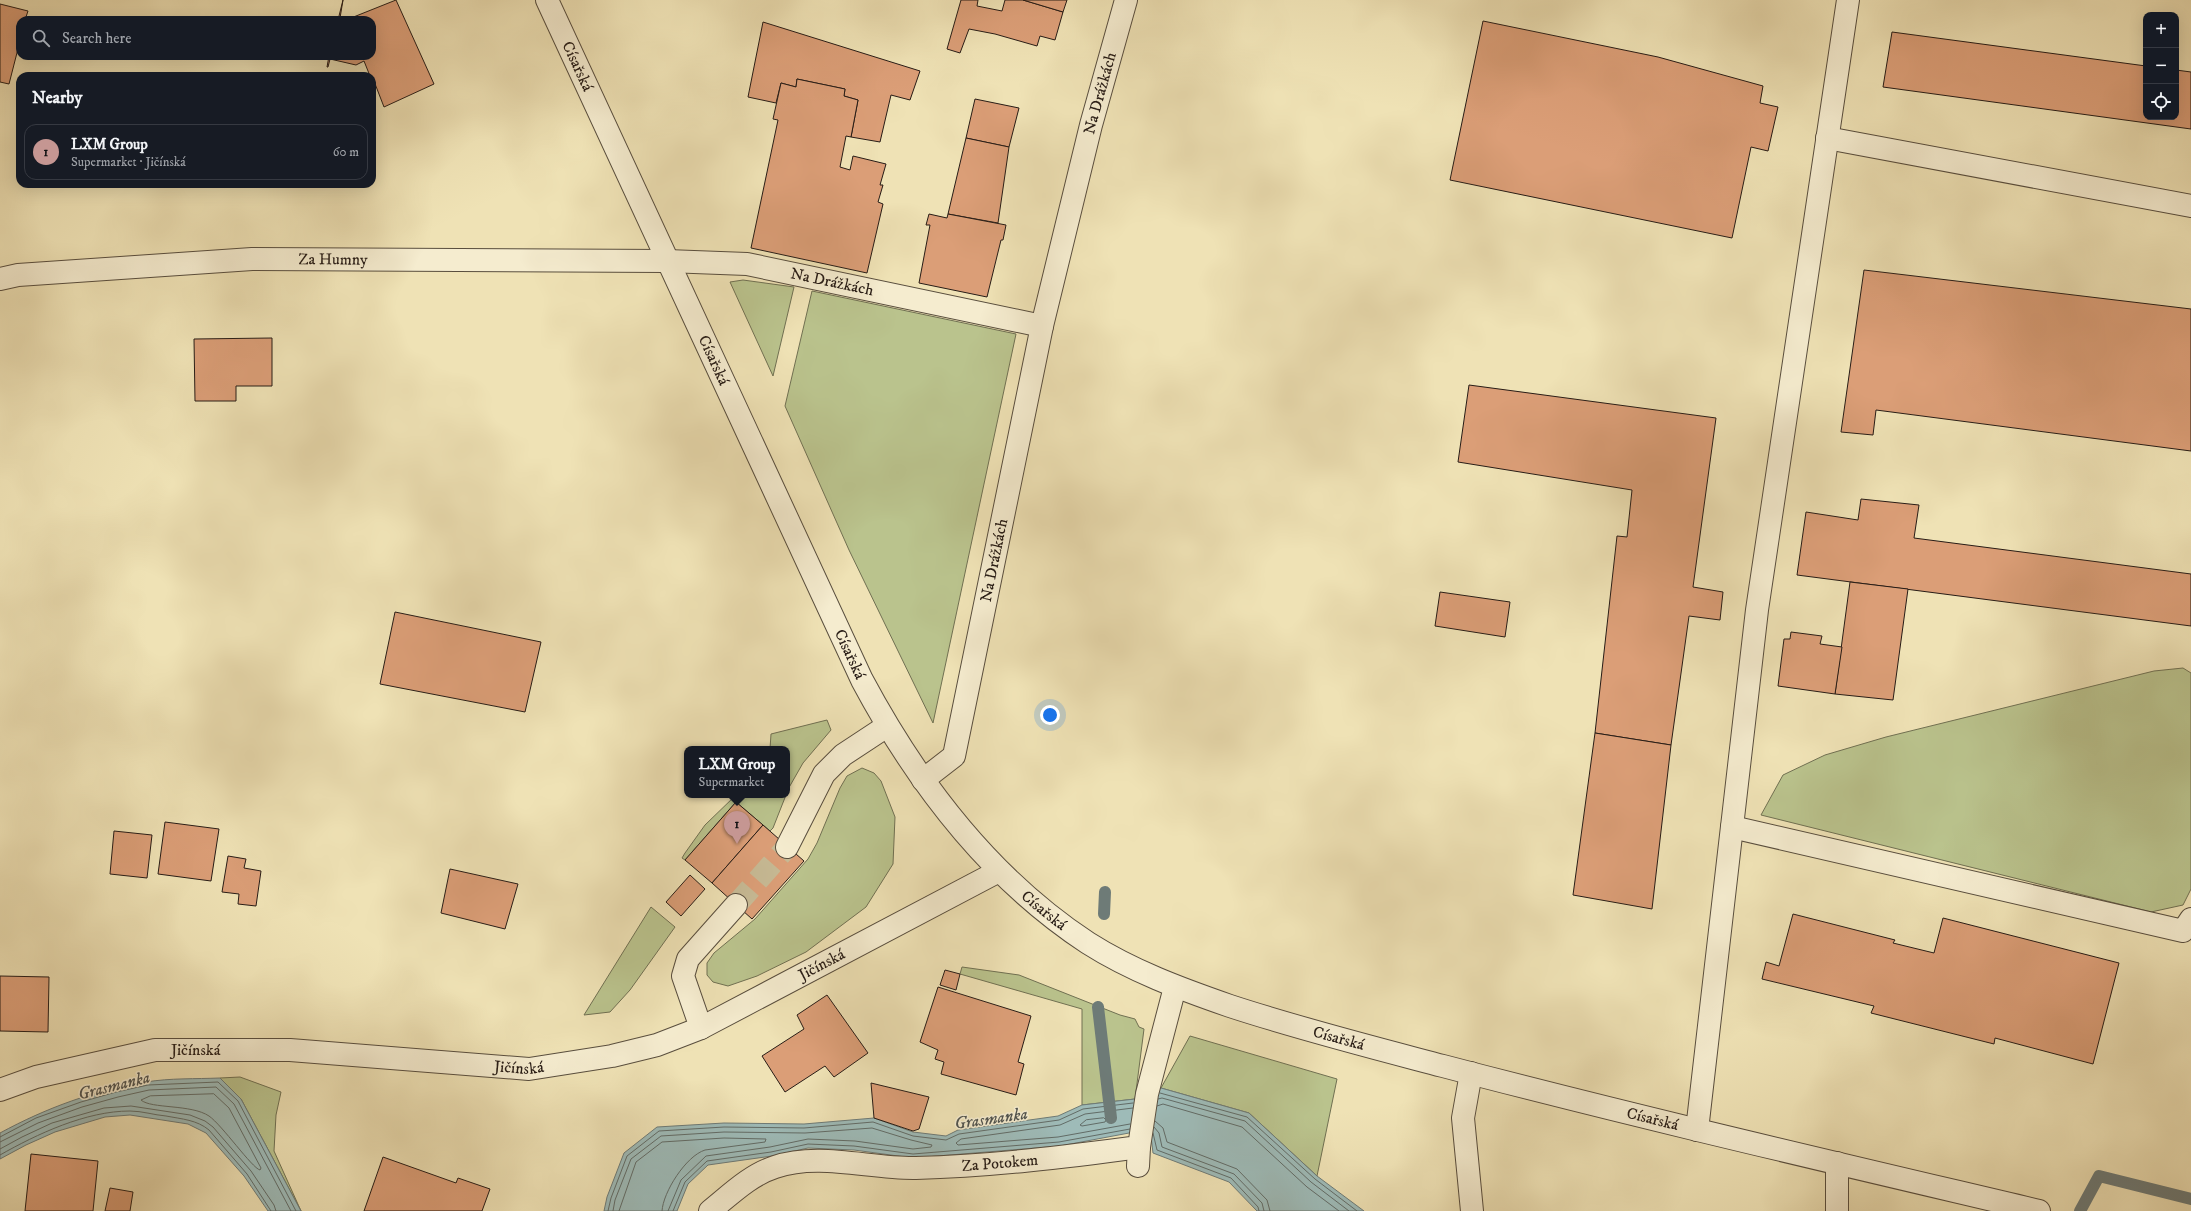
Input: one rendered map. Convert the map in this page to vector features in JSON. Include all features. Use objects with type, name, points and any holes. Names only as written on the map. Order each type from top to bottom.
[{"type":"street","name":"Císařská","points":[[547,0],[862,680],[887,726],[923,780],[959,828],[999,871],[1041,907],[1088,942],[1115,958],[1175,987],[1292,1027],[1697,1130],[2039,1211]]},
{"type":"street","name":"Na Drážkách","points":[[923,780],[954,756],[1042,326],[1091,125],[1126,0]]},
{"type":"street","points":[[1697,1130],[1757,610],[1848,0]]},
{"type":"street","points":[[1827,138],[2191,206]]},
{"type":"street","name":"Za Humny","points":[[0,279],[18,275],[252,259],[667,261]]},
{"type":"street","name":"Na Drážkách","points":[[667,261],[747,264],[1042,326]]},
{"type":"street","points":[[787,846],[824,774],[843,755],[887,726]]},
{"type":"street","points":[[1732,826],[2183,931],[2191,919]]},
{"type":"street","name":"Jičínská","points":[[0,1090],[36,1077],[155,1050],[290,1050],[528,1069],[612,1056],[657,1045],[701,1028],[999,871]]},
{"type":"street","points":[[701,1028],[683,976],[688,959],[736,905]]},
{"type":"street","name":"Za Potokem","points":[[710,1211],[752,1177],[775,1167],[809,1161],[915,1168],[1061,1158],[1139,1149],[1147,1094],[1175,987]]},
{"type":"street","points":[[1471,1073],[1463,1118],[1472,1211]]},
{"type":"street","points":[[1837,1211],[1838,1164]]},
{"type":"green space","points":[[743,280],[794,287],[773,376],[730,282]]},
{"type":"green space","points":[[812,291],[1016,334],[933,723],[849,550],[785,406]]},
{"type":"green space","points":[[2183,668],[2191,673],[2191,889],[2183,905],[2151,912],[1761,815],[1783,775],[1825,755],[1886,737],[2154,671]]},
{"type":"green space","points":[[827,720],[831,730],[803,763],[790,786],[790,746],[770,746],[771,734]]},
{"type":"green space","points":[[862,768],[874,773],[881,781],[895,817],[893,864],[866,907],[806,952],[757,976],[728,986],[713,982],[707,975],[707,963],[714,953],[755,919],[808,859],[817,843],[840,788],[847,776]]},
{"type":"green space","points":[[733,798],[785,798],[773,828],[770,831],[736,802],[685,860],[682,858],[705,825]]},
{"type":"green space","points":[[651,907],[675,927],[630,990],[610,1012],[584,1015]]},
{"type":"green space","points":[[962,967],[1019,975],[1120,1015],[1135,1019],[1139,1027],[1144,1029],[1135,1099],[1082,1105],[1082,1009],[960,974]]},
{"type":"green space","points":[[1190,1036],[1337,1079],[1317,1176],[1249,1113],[1161,1088]]},
{"type":"green space","points":[[240,1077],[281,1092],[276,1115],[274,1151],[301,1211],[241,1099],[220,1078]]},
{"type":"water","points":[[220,1078],[241,1099],[301,1211],[268,1211],[244,1176],[206,1133],[188,1124],[130,1115],[105,1117],[55,1132],[0,1159],[0,1133],[17,1124],[71,1101],[127,1085],[146,1082],[174,1079]]},
{"type":"water","points":[[1161,1088],[1249,1113],[1317,1176],[1364,1211],[1257,1211],[1229,1182],[1153,1153],[1151,1136],[1129,1133],[1060,1146],[913,1158],[854,1150],[808,1148],[772,1156],[708,1165],[688,1184],[677,1211],[604,1211],[607,1197],[624,1153],[657,1127],[724,1123],[804,1124],[874,1118],[913,1132],[946,1136],[958,1130],[1058,1116],[1082,1105],[1135,1099]]},
{"type":"building","points":[[343,0],[340,16],[339,16]]},
{"type":"building","points":[[396,0],[434,84],[384,107],[376,86],[376,72],[368,72],[364,61],[356,65],[334,60],[376,60],[376,16],[356,16]]},
{"type":"building","points":[[961,0],[978,0],[977,6],[1002,11],[1005,0],[1023,0],[1063,12],[1055,40],[1040,36],[1037,46],[995,34],[969,29],[960,53],[947,49]]},
{"type":"building","points":[[1023,0],[1067,0],[1063,12]]},
{"type":"building","points":[[0,4],[28,11],[26,16],[16,16],[16,57],[9,84],[0,82]]},
{"type":"building","points":[[1483,21],[1658,57],[1763,86],[1760,103],[1778,107],[1768,151],[1751,147],[1732,238],[1450,180]]},
{"type":"building","points":[[763,22],[920,71],[910,100],[891,95],[880,142],[851,137],[858,100],[844,96],[845,89],[797,79],[796,87],[781,83],[776,103],[748,97]]},
{"type":"building","points":[[1892,32],[2143,66],[2143,120],[2179,120],[2179,70],[2191,72],[2191,129],[1883,87]]},
{"type":"building","points":[[797,79],[845,89],[844,96],[858,100],[851,137],[846,136],[840,167],[850,170],[853,156],[886,164],[880,185],[883,185],[878,202],[883,204],[867,273],[751,248],[778,120],[773,119],[781,83],[796,87]]},
{"type":"building","points":[[975,99],[1019,108],[1009,147],[966,138]]},
{"type":"building","points":[[966,138],[1009,147],[998,223],[948,214]]},
{"type":"building","points":[[929,214],[947,218],[948,214],[1006,225],[987,297],[919,283],[930,225],[926,225]]},
{"type":"building","points":[[1864,270],[2191,309],[2191,451],[1876,410],[1873,435],[1841,432]]},
{"type":"building","points":[[272,338],[272,386],[236,386],[236,401],[195,401],[194,339]]},
{"type":"building","points":[[1469,385],[1716,418],[1693,587],[1723,592],[1720,620],[1689,616],[1671,745],[1595,733],[1617,536],[1627,537],[1632,490],[1458,462]]},
{"type":"building","points":[[1861,499],[1919,505],[1914,538],[2191,574],[2191,626],[1797,575],[1806,512],[1858,520]]},
{"type":"building","points":[[1850,582],[1908,589],[1893,700],[1835,694]]},
{"type":"building","points":[[1440,592],[1510,602],[1505,637],[1435,626]]},
{"type":"building","points":[[395,612],[541,642],[525,712],[380,684]]},
{"type":"building","points":[[1791,632],[1822,636],[1820,644],[1842,647],[1835,694],[1778,686],[1784,639],[1790,639]]},
{"type":"building","points":[[1595,733],[1671,745],[1652,909],[1573,895]]},
{"type":"building","points":[[736,802],[763,825],[712,883],[685,860]]},
{"type":"building","points":[[165,822],[219,829],[211,881],[158,874]]},
{"type":"building","points":[[763,825],[804,861],[752,919],[712,883]]},
{"type":"building","points":[[114,831],[152,835],[147,878],[110,874]]},
{"type":"building","points":[[228,856],[246,859],[244,868],[261,871],[256,906],[238,904],[239,894],[222,892]]},
{"type":"building","points":[[450,869],[518,884],[505,929],[441,913]]},
{"type":"building","points":[[690,875],[705,889],[681,916],[666,902]]},
{"type":"building","points":[[1793,914],[1895,940],[1893,943],[1934,953],[1943,918],[2119,963],[2093,1064],[1995,1038],[1994,1044],[1871,1013],[1874,1006],[1762,979],[1766,962],[1779,966]]},
{"type":"building","points":[[945,970],[960,974],[956,990],[940,985]]},
{"type":"building","points":[[0,976],[49,977],[48,1032],[0,1031]]},
{"type":"building","points":[[938,987],[1031,1016],[1018,1062],[1024,1064],[1016,1095],[941,1074],[944,1062],[935,1059],[938,1050],[920,1042]]},
{"type":"building","points":[[827,995],[868,1053],[834,1077],[825,1066],[785,1092],[762,1056],[804,1029],[797,1015]]},
{"type":"building","points":[[871,1083],[929,1097],[919,1129],[913,1131],[874,1118]]},
{"type":"building","points":[[31,1154],[98,1161],[93,1211],[25,1211]]},
{"type":"building","points":[[383,1157],[456,1183],[458,1178],[490,1189],[482,1211],[364,1211]]},
{"type":"building","points":[[110,1188],[133,1192],[130,1211],[105,1211]]},
{"type":"waterway","points":[[1104,914],[1105,892]]},
{"type":"waterway","points":[[1098,1007],[1111,1118]]},
{"type":"waterway","points":[[2080,1211],[2099,1176],[2191,1199]]},
{"type":"tunnel","points":[[736,905],[787,847]]},
{"type":"place","name":"LXM Group","points":[[737,844]]},
{"type":"water label","name":"Grasmanka","points":[[114,1086]]},
{"type":"water label","name":"Grasmanka","points":[[991,1119]]}]
